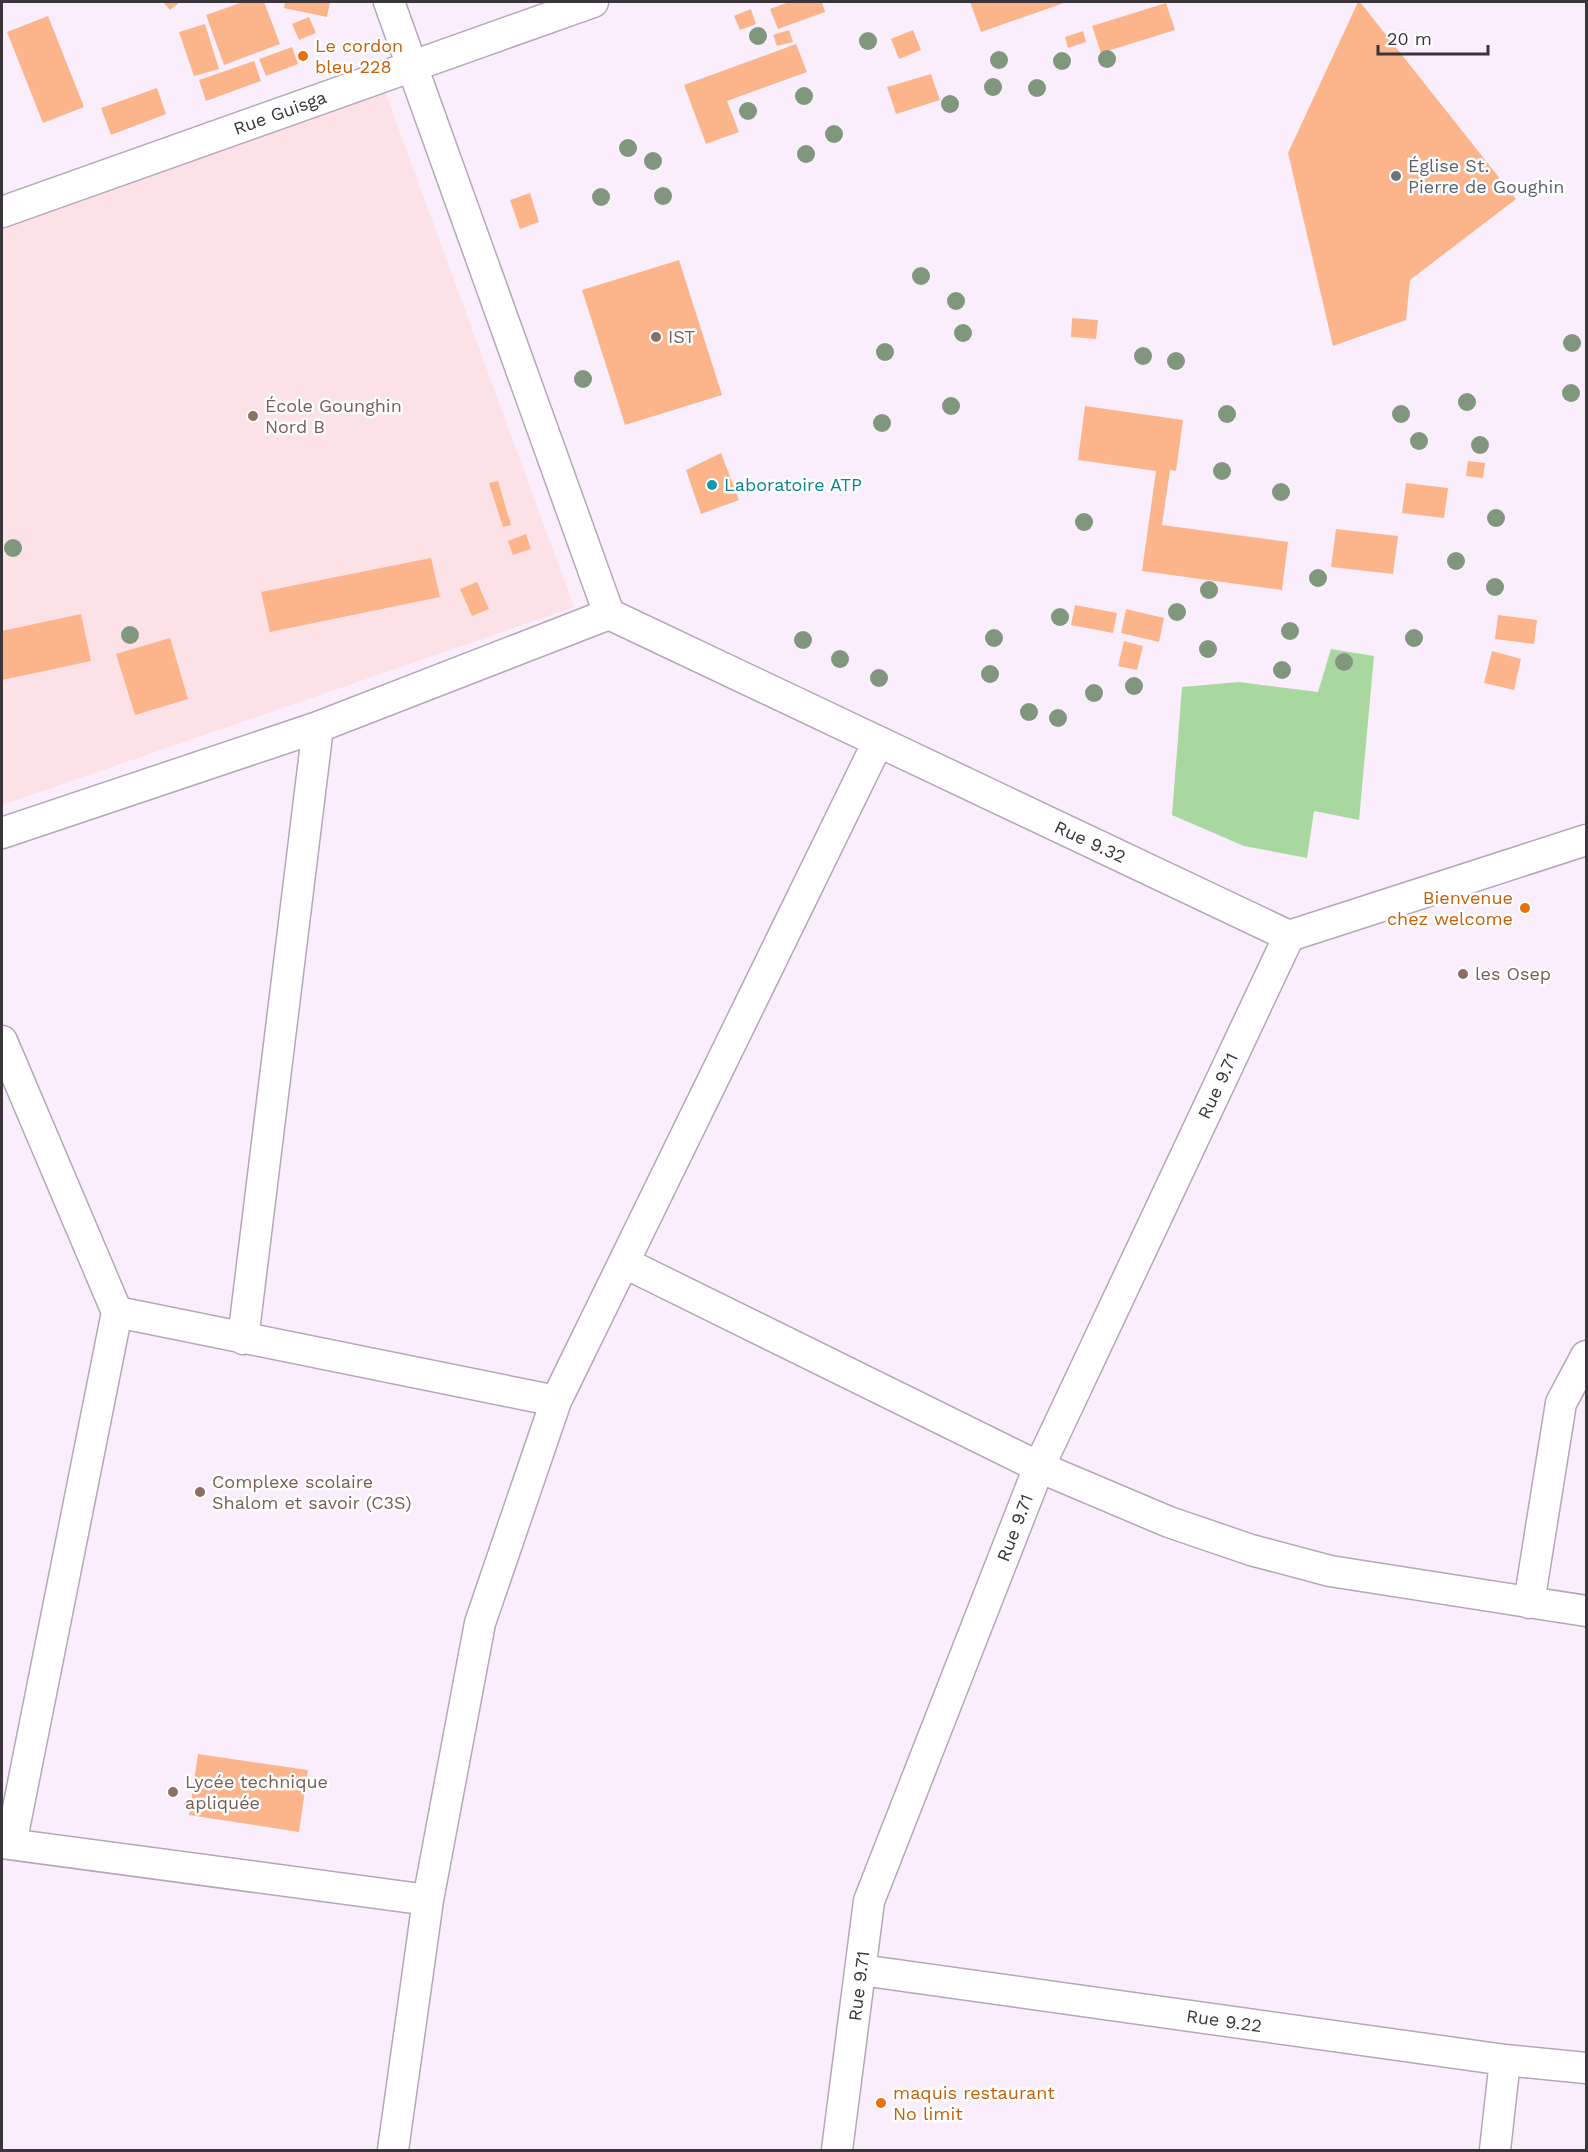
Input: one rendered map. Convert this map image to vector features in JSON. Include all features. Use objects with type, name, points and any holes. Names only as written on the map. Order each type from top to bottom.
[{"type":"street","points":[[2,833],[318,727],[609,614],[389,2]]},
{"type":"street","name":"Rue Guisga","points":[[2,212],[593,2]]},
{"type":"street","name":"Rue 9.32","points":[[609,614],[1289,936]]},
{"type":"street","points":[[243,1339],[318,727]]},
{"type":"street","points":[[393,2151],[428,1900],[480,1623],[556,1401],[878,742]]},
{"type":"street","points":[[1289,936],[1585,845]]},
{"type":"street","name":"Rue 9.71","points":[[837,2151],[869,1901],[1039,1467],[1289,936]]},
{"type":"street","points":[[2,1041],[117,1312],[6,1844],[428,1900]]},
{"type":"street","points":[[625,1263],[1039,1467],[1169,1522],[1330,1571],[1587,1611]]},
{"type":"street","points":[[117,1312],[556,1401]]},
{"type":"street","points":[[1529,1603],[1561,1403],[1587,1356]]},
{"type":"street","name":"Rue 9.22","points":[[861,1970],[1505,2060],[1587,2068]]},
{"type":"street","points":[[1495,2151],[1505,2060]]},
{"type":"shaded area","name":"École Gounghin Nord B","points":[[384,89],[574,607],[2,805],[2,225]]},
{"type":"green space","points":[[1331,649],[1374,656],[1359,820],[1314,811],[1307,858],[1244,846],[1172,815],[1182,687],[1239,682],[1318,692]]},
{"type":"building","points":[[163,2],[180,2],[170,10]]},
{"type":"building","points":[[243,2],[264,2],[280,44],[224,65],[206,15]]},
{"type":"building","points":[[285,2],[330,2],[327,17],[284,8]]},
{"type":"building","points":[[789,2],[822,2],[825,12],[778,29],[770,9]]},
{"type":"building","points":[[970,2],[1067,2],[981,32]]},
{"type":"building","name":"Église St. Pierre de Goughin","points":[[1358,2],[1516,199],[1410,280],[1406,320],[1333,346],[1288,153]]},
{"type":"building","points":[[1166,3],[1175,30],[1101,53],[1092,26]]},
{"type":"building","points":[[751,9],[756,24],[740,30],[734,16]]},
{"type":"building","points":[[48,16],[84,107],[43,123],[7,32]]},
{"type":"building","points":[[309,17],[316,33],[299,40],[292,24]]},
{"type":"building","points":[[205,24],[219,69],[194,76],[179,32]]},
{"type":"building","points":[[789,30],[793,42],[777,46],[773,35]]},
{"type":"building","points":[[913,30],[921,50],[899,59],[891,39]]},
{"type":"building","points":[[1083,31],[1086,42],[1068,48],[1065,37]]},
{"type":"building","points":[[796,44],[807,72],[727,101],[739,132],[706,144],[684,85]]},
{"type":"building","points":[[292,47],[298,64],[266,76],[259,59]]},
{"type":"building","points":[[254,61],[261,81],[206,101],[199,80]]},
{"type":"building","points":[[931,74],[940,100],[896,114],[887,87]]},
{"type":"building","points":[[157,88],[166,114],[111,135],[101,108]]},
{"type":"building","points":[[530,193],[539,222],[520,229],[510,200]]},
{"type":"building","points":[[679,260],[722,395],[625,425],[582,290]]},
{"type":"building","points":[[1072,318],[1098,320],[1096,339],[1071,337]]},
{"type":"building","points":[[1085,406],[1183,420],[1176,471],[1170,470],[1162,525],[1288,542],[1282,590],[1142,571],[1156,471],[1078,460]]},
{"type":"building","name":"Laboratoire ATP","points":[[721,453],[739,500],[701,514],[686,470]]},
{"type":"building","points":[[1468,461],[1485,463],[1483,478],[1466,476]]},
{"type":"building","points":[[498,481],[511,525],[503,527],[489,483]]},
{"type":"building","points":[[1406,483],[1448,488],[1444,518],[1402,513]]},
{"type":"building","points":[[1336,529],[1398,536],[1393,574],[1331,567]]},
{"type":"building","points":[[526,534],[531,549],[513,555],[508,541]]},
{"type":"building","points":[[431,558],[440,597],[270,632],[261,592]]},
{"type":"building","points":[[477,582],[489,609],[472,616],[460,589]]},
{"type":"building","points":[[1075,605],[1117,613],[1113,633],[1071,625]]},
{"type":"building","points":[[1126,609],[1164,618],[1159,642],[1121,633]]},
{"type":"building","points":[[81,614],[91,661],[2,680],[2,631]]},
{"type":"building","points":[[1498,615],[1537,620],[1534,644],[1495,639]]},
{"type":"building","points":[[170,638],[188,699],[135,715],[116,654]]},
{"type":"building","points":[[1124,641],[1143,646],[1137,670],[1118,666]]},
{"type":"building","points":[[1492,651],[1521,659],[1514,690],[1484,683]]},
{"type":"building","points":[[198,1754],[308,1770],[299,1832],[189,1815]]},
{"type":"place","name":"Le cordon bleu 228","points":[[303,56]]},
{"type":"place","name":"Église St. Pierre de Goughin","points":[[1396,176]]},
{"type":"place","name":"IST","points":[[656,337]]},
{"type":"place","name":"École Gounghin Nord B","points":[[253,416]]},
{"type":"place","name":"Laboratoire ATP","points":[[712,485]]},
{"type":"place","name":"Bienvenue chez welcome","points":[[1525,908]]},
{"type":"place","name":"les Osep","points":[[1463,974]]},
{"type":"place","name":"Complexe scolaire Shalom et savoir (C3S)","points":[[200,1492]]},
{"type":"place","name":"Lycée technique apliquée","points":[[173,1792]]},
{"type":"place","name":"maquis restaurant No limit","points":[[881,2103]]}]
